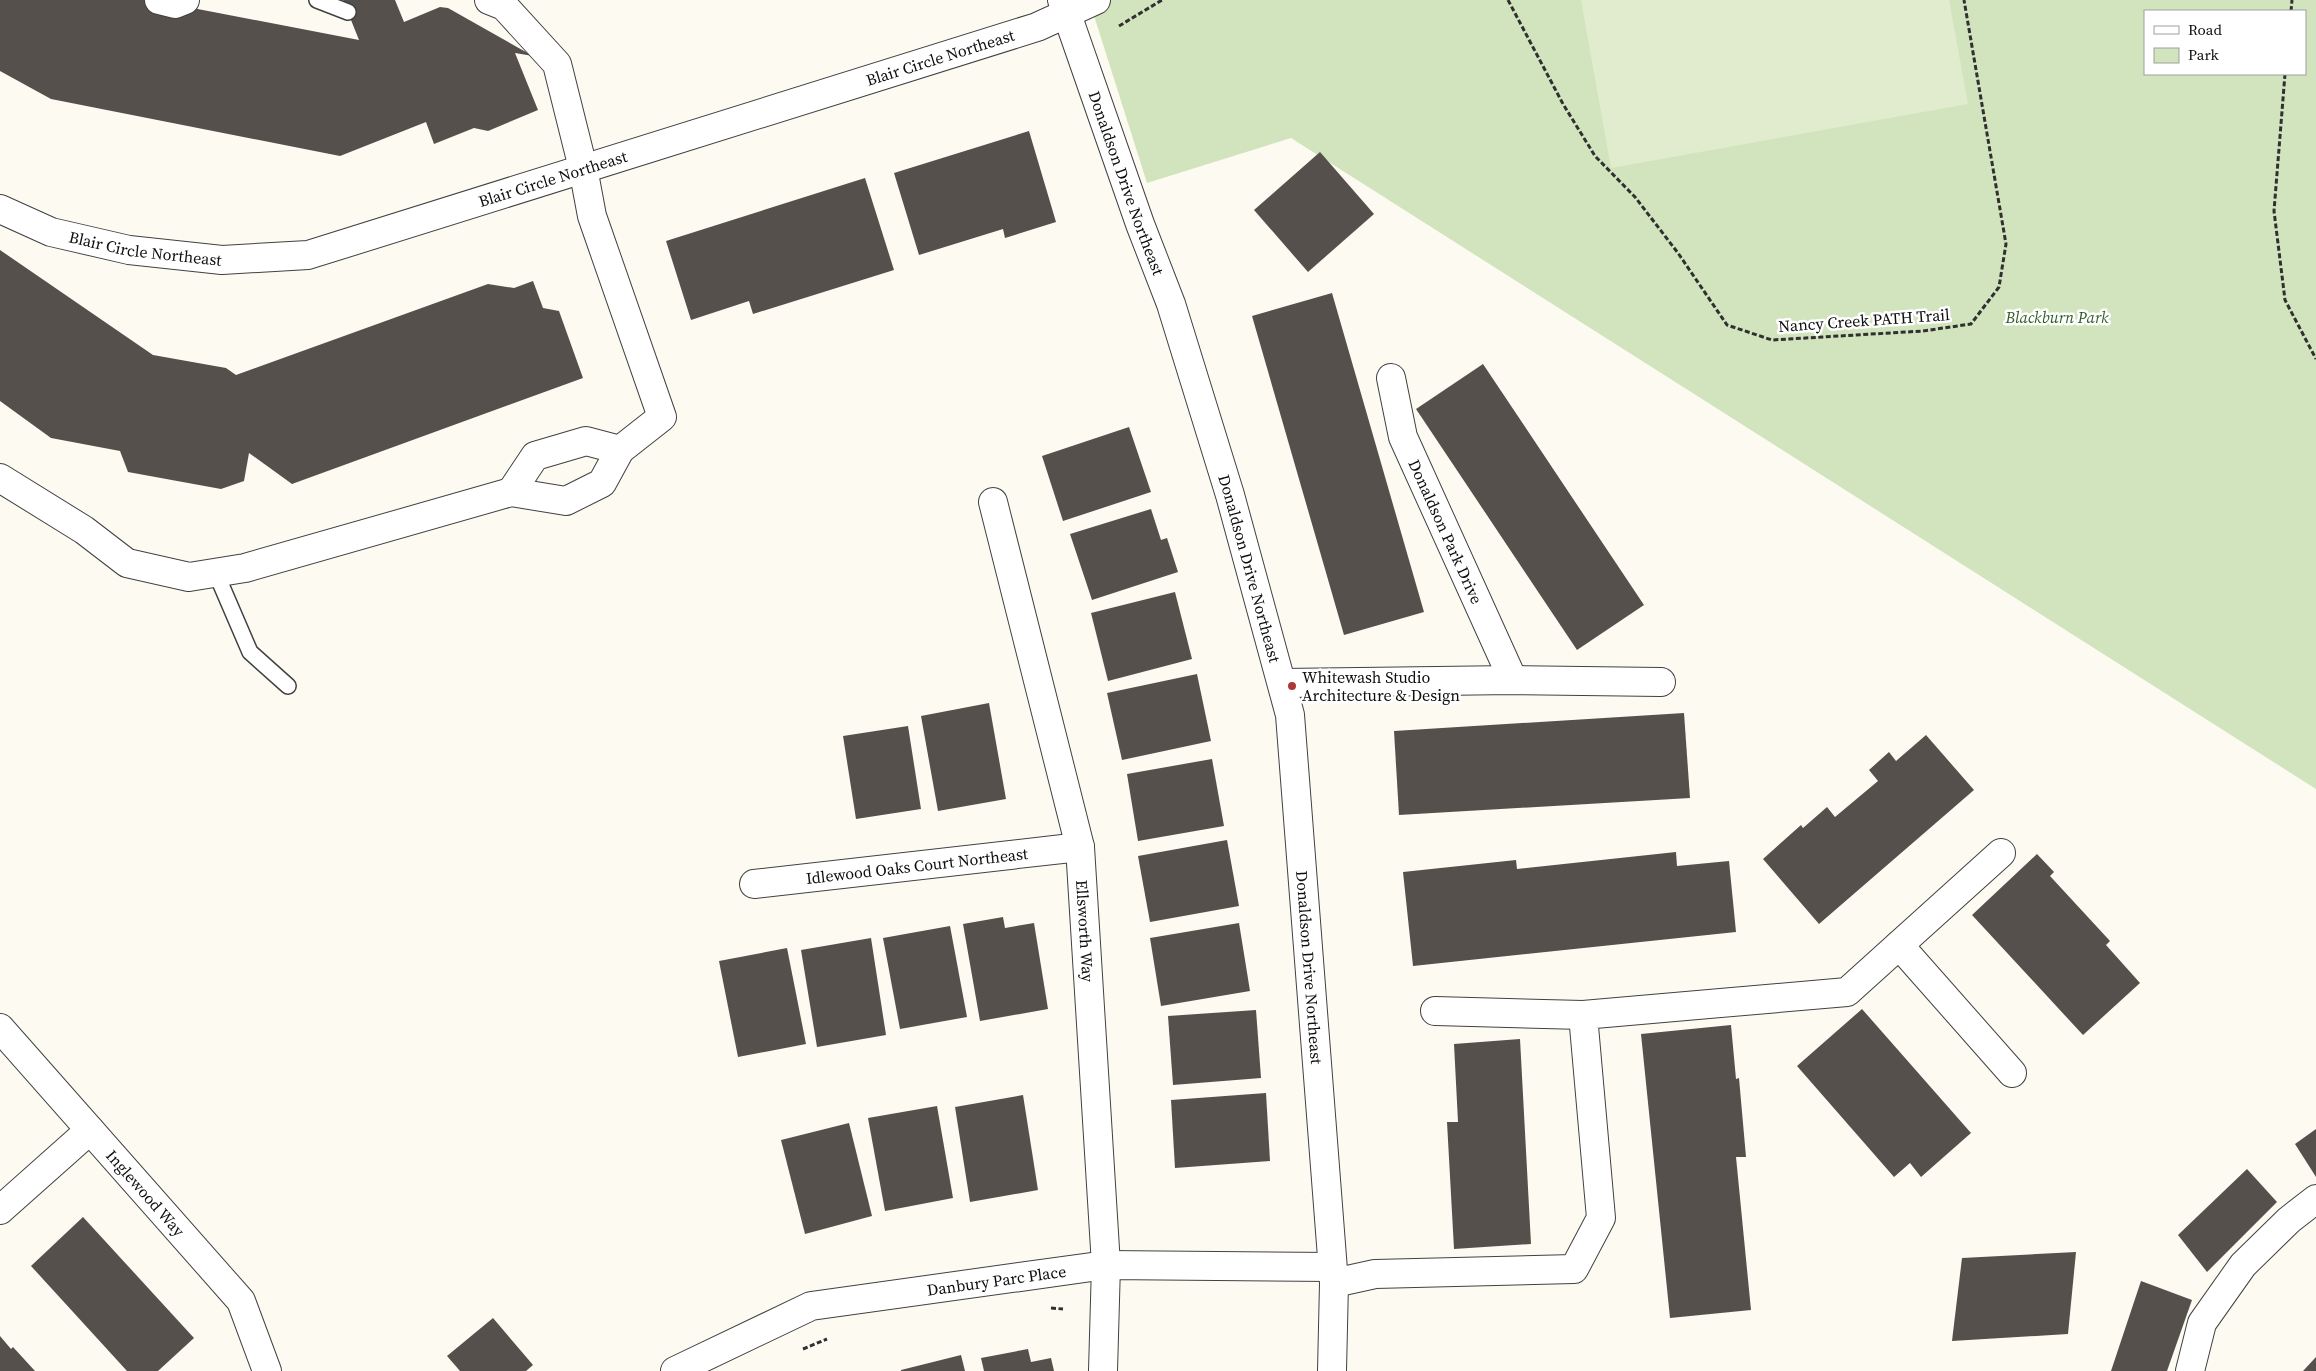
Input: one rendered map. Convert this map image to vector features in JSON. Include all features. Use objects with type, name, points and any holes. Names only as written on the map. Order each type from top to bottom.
[{"type":"street","points":[[159,0],[175,4],[186,0]]},
{"type":"street","points":[[0,478],[84,530],[127,563],[189,577],[245,568],[511,492],[566,501],[602,483],[620,450],[662,417],[592,216],[583,168],[557,64],[504,6],[489,0]]},
{"type":"street","name":"Blair Circle Northeast","points":[[0,209],[51,232],[129,250],[222,260],[308,255],[1037,27],[1064,6],[1096,0]]},
{"type":"street","name":"Donaldson Drive Northeast","points":[[1064,6],[1140,224],[1171,304],[1230,495],[1290,715],[1333,1275],[1332,1371]]},
{"type":"street","name":"Donaldson Park Drive","points":[[1391,378],[1403,437],[1512,680]]},
{"type":"street","points":[[511,492],[535,456],[586,441],[620,450]]},
{"type":"street","name":"Ellsworth Way","points":[[993,502],[1080,847],[1106,1265],[1104,1371]]},
{"type":"street","points":[[1282,683],[1512,680],[1661,682]]},
{"type":"street","name":"Idlewood Oaks Court Northeast","points":[[754,884],[1080,847]]},
{"type":"street","points":[[1435,1011],[1583,1015],[1846,992],[2001,853]]},
{"type":"street","points":[[1899,946],[2012,1073]]},
{"type":"street","name":"Danbury Parc Place","points":[[675,1371],[811,1306],[1106,1265],[1333,1275],[1574,1269],[1601,1218],[1583,1015]]},
{"type":"street","name":"Inglewood Way","points":[[0,1028],[241,1301],[267,1371]]},
{"type":"street","points":[[0,1210],[90,1130]]},
{"type":"street","points":[[2190,1371],[2202,1323],[2238,1272],[2289,1220],[2316,1199]]},
{"type":"lane","points":[[317,0],[348,12]]},
{"type":"lane","points":[[216,573],[250,652],[288,686]]},
{"type":"path","points":[[1114,29],[1162,0]]},
{"type":"path","name":"Nancy Creek PATH Trail","points":[[1508,0],[1562,104],[1594,156],[1635,197],[1678,253],[1727,325],[1772,340],[1923,330],[1971,324],[1999,287],[2006,244],[1964,0]]},
{"type":"path","points":[[2285,75],[2274,211],[2284,300],[2316,359]]},
{"type":"path","points":[[794,1353],[830,1338]]},
{"type":"green space","name":"Blackburn Park","points":[[1089,0],[2316,0],[2316,789],[1291,138],[1147,183]]},
{"type":"green space","points":[[1581,0],[1949,0],[1968,104],[1611,168]]},
{"type":"building","points":[[0,0],[151,0],[359,40],[343,0],[395,0],[404,22],[440,7],[448,8],[533,56],[515,53],[538,110],[488,131],[474,128],[434,144],[426,122],[340,156],[51,99],[0,71]]},
{"type":"building","points":[[1029,131],[1056,222],[1005,238],[1003,229],[919,255],[894,173]]},
{"type":"building","points":[[1320,152],[1374,214],[1308,272],[1254,210]]},
{"type":"building","points":[[865,178],[894,270],[753,314],[749,301],[691,320],[666,241]]},
{"type":"building","points":[[0,250],[153,355],[226,368],[236,375],[488,284],[514,288],[533,281],[543,308],[559,311],[583,378],[292,484],[249,453],[244,481],[221,489],[128,472],[120,451],[51,438],[0,401]]},
{"type":"building","points":[[1332,293],[1424,612],[1344,635],[1252,316]]},
{"type":"building","points":[[1483,364],[1644,605],[1577,650],[1416,409]]},
{"type":"building","points":[[1129,427],[1151,492],[1063,521],[1042,456]]},
{"type":"building","points":[[1151,509],[1161,540],[1167,538],[1178,572],[1092,600],[1070,534]]},
{"type":"building","points":[[1175,592],[1192,659],[1108,681],[1091,613]]},
{"type":"building","points":[[1197,674],[1211,741],[1122,760],[1107,693]]},
{"type":"building","points":[[989,703],[1006,799],[938,811],[921,716]]},
{"type":"building","points":[[1684,713],[1690,798],[1399,815],[1394,731]]},
{"type":"building","points":[[908,726],[921,809],[856,819],[843,736]]},
{"type":"building","points":[[1926,735],[1974,790],[1819,924],[1763,859],[1801,825],[1803,828],[1827,807],[1835,817],[1878,781],[1869,770],[1889,752],[1896,761]]},
{"type":"building","points":[[1212,759],[1224,826],[1138,841],[1127,774]]},
{"type":"building","points":[[1227,840],[1239,906],[1150,922],[1138,856]]},
{"type":"building","points":[[1676,852],[1677,866],[1729,861],[1736,932],[1413,966],[1403,872],[1516,860],[1517,869]]},
{"type":"building","points":[[2037,854],[2054,872],[2050,876],[2110,941],[2106,945],[2140,983],[2083,1035],[1972,915]]},
{"type":"building","points":[[1003,917],[1005,928],[1034,923],[1048,1009],[980,1021],[963,924]]},
{"type":"building","points":[[1239,923],[1250,991],[1161,1006],[1150,938]]},
{"type":"building","points":[[950,926],[967,1017],[900,1029],[883,938]]},
{"type":"building","points":[[871,938],[886,1035],[817,1047],[801,950]]},
{"type":"building","points":[[787,948],[806,1044],[738,1057],[719,961]]},
{"type":"building","points":[[1862,1009],[1971,1133],[1921,1177],[1910,1163],[1894,1177],[1797,1066]]},
{"type":"building","points":[[1256,1010],[1261,1078],[1173,1085],[1168,1016]]},
{"type":"building","points":[[1731,1025],[1736,1079],[1739,1078],[1746,1157],[1736,1157],[1751,1310],[1670,1318],[1641,1034]]},
{"type":"building","points":[[1520,1039],[1531,1244],[1454,1249],[1447,1122],[1458,1122],[1454,1044]]},
{"type":"building","points":[[1266,1093],[1270,1161],[1175,1168],[1171,1100]]},
{"type":"building","points":[[1023,1095],[1038,1190],[970,1202],[955,1107]]},
{"type":"building","points":[[937,1106],[953,1198],[885,1211],[868,1118]]},
{"type":"building","points":[[849,1123],[872,1216],[805,1234],[781,1140]]},
{"type":"building","points":[[2316,1129],[2316,1177],[2295,1144]]},
{"type":"building","points":[[2247,1169],[2277,1202],[2207,1272],[2178,1235]]},
{"type":"building","points":[[83,1217],[194,1338],[158,1371],[127,1371],[31,1266]]},
{"type":"building","points":[[2076,1252],[2068,1334],[1952,1341],[1962,1258]]},
{"type":"building","points":[[2141,1281],[2192,1300],[2167,1371],[2111,1371]]},
{"type":"building","points":[[493,1318],[533,1365],[526,1371],[460,1371],[447,1356]]},
{"type":"building","points":[[0,1336],[11,1349],[13,1347],[35,1371],[0,1371]]},
{"type":"building","points":[[1028,1349],[1031,1362],[1051,1358],[1054,1371],[984,1371],[981,1358]]},
{"type":"building","points":[[961,1355],[965,1371],[901,1371],[901,1370]]},
{"type":"building","points":[[2316,1357],[2316,1371],[2303,1371]]},
{"type":"place","name":"Whitewash Studio Architecture & Design","points":[[1292,686]]}]
